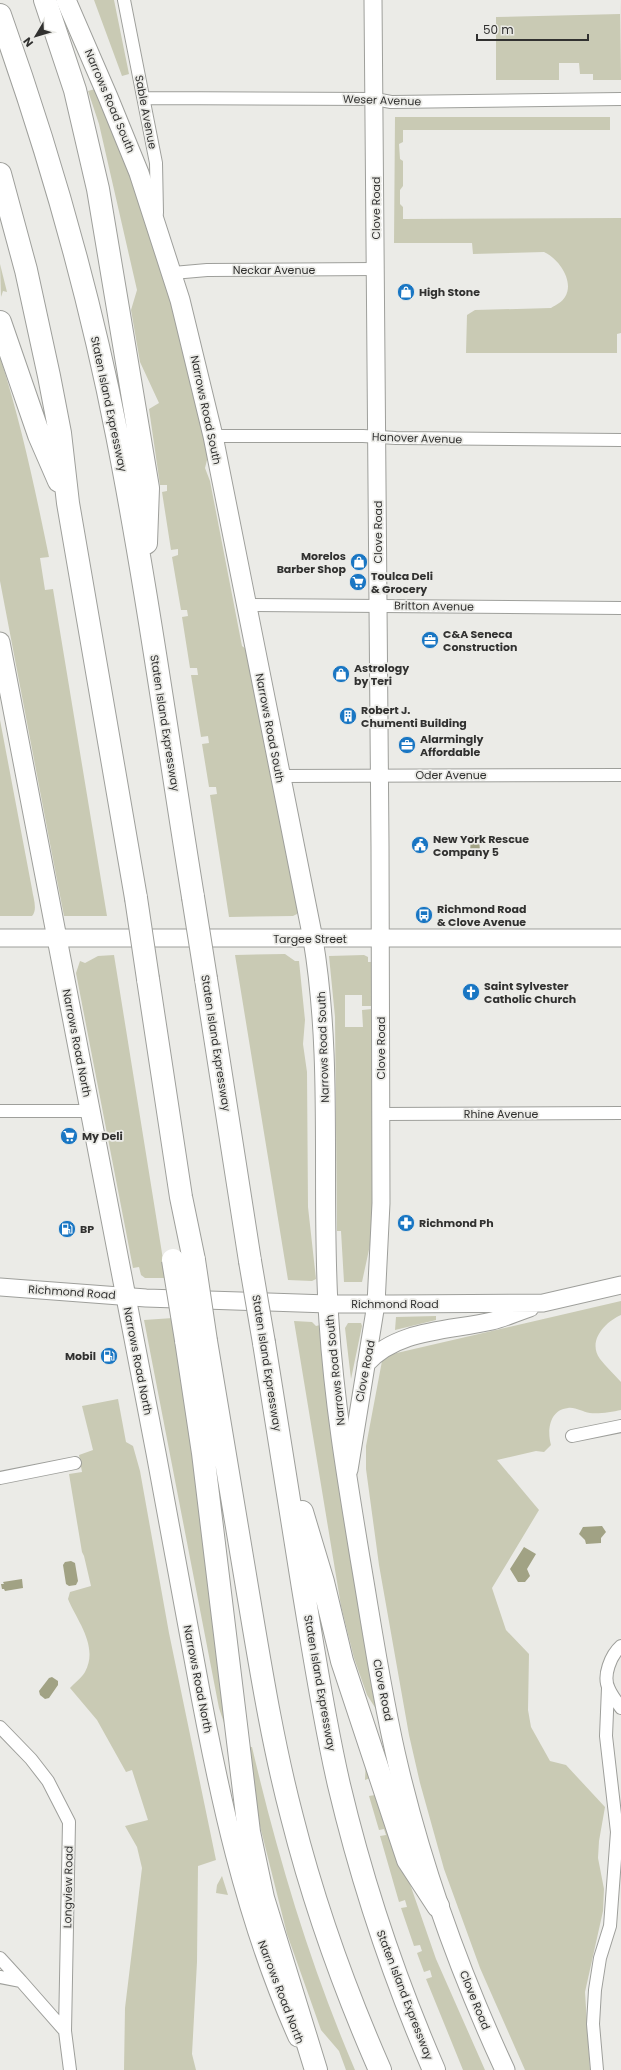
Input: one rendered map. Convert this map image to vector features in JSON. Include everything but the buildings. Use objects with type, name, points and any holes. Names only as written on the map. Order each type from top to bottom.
[{"type":"highway","points":[[45,0],[75,90],[93,163],[105,227],[148,488],[145,596]]},
{"type":"highway","name":"Staten Island Expressway","points":[[0,15],[52,172],[93,328],[117,434],[145,596],[318,1680],[340,1791],[357,1855],[382,1936],[402,1991],[434,2070]]},
{"type":"highway","points":[[0,174],[22,251],[39,324],[60,433],[68,503],[136,898],[181,1197],[183,1260],[196,1341],[283,1783],[324,1929],[348,1995],[380,2070]]},
{"type":"highway","points":[[0,322],[39,436],[68,503]]},
{"type":"highway","points":[[196,1341],[203,1452],[249,1832],[263,1898],[316,2070]]},
{"type":"highway","points":[[277,1427],[323,1582],[338,1647],[408,1860],[438,1906]]},
{"type":"main road","name":"Narrows Road South","points":[[66,0],[127,142],[157,224],[173,273],[194,352],[313,939],[320,987],[324,1036],[325,1224],[328,1304],[333,1370],[347,1480]]},
{"type":"main road","name":"Clove Road","points":[[373,0],[380,775],[381,1203],[376,1304],[347,1480],[378,1665],[394,1745],[413,1824],[438,1906],[470,1991],[505,2070]]},
{"type":"main road","name":"Narrows Road North","points":[[0,642],[221,1795],[238,1863],[265,1954],[286,2010],[312,2070]]},
{"type":"main road","name":"Targee Street","points":[[0,938],[621,938]]},
{"type":"main road","name":"Richmond Road","points":[[0,1287],[126,1296],[328,1304],[376,1304],[543,1303],[621,1285]]},
{"type":"main road","points":[[366,1364],[383,1348],[402,1338],[493,1320],[543,1303]]},
{"type":"street","name":"Sable Avenue","points":[[124,0],[156,163],[157,224]]},
{"type":"street","name":"Weser Avenue","points":[[144,98],[375,98],[391,102],[621,99]]},
{"type":"street","name":"Neckar Avenue","points":[[173,273],[207,270],[376,269]]},
{"type":"street","name":"Hanover Avenue","points":[[212,436],[621,440]]},
{"type":"street","name":"Britton Avenue","points":[[246,605],[621,608]]},
{"type":"street","name":"Oder Avenue","points":[[280,776],[621,775]]},
{"type":"street","points":[[0,1111],[90,1111]]},
{"type":"street","name":"Rhine Avenue","points":[[380,1114],[621,1113]]},
{"type":"street","points":[[572,1436],[621,1426]]},
{"type":"street","points":[[0,1478],[76,1464]]},
{"type":"street","points":[[597,2070],[593,2024],[595,1990],[600,1958],[610,1926],[619,1835],[606,1736],[608,1672],[612,1658],[621,1646]]},
{"type":"street","points":[[608,1688],[621,1708]]},
{"type":"street","name":"Longview Road","points":[[0,1727],[31,1758],[48,1782],[69,1822],[65,2031],[70,2070]]},
{"type":"street","points":[[0,1958],[65,2031]]},
{"type":"street","points":[[0,1977],[20,1981]]},
{"type":"shaded area","points":[[94,0],[114,0],[129,74],[122,76]]},
{"type":"shaded area","points":[[620,0],[621,80],[593,80],[593,74],[580,74],[579,63],[559,63],[559,80],[496,80],[496,17],[620,14]]},
{"type":"shaded area","points":[[95,89],[132,182],[154,244],[186,354],[208,456],[205,468],[210,481],[242,646],[246,649],[298,911],[297,914],[293,916],[229,917],[210,795],[217,794],[216,787],[209,787],[202,744],[209,743],[208,736],[201,737],[191,675],[198,675],[197,668],[190,668],[182,617],[188,616],[187,610],[181,610],[172,557],[178,555],[178,549],[171,550],[162,492],[167,491],[167,485],[160,485],[149,409],[159,403],[140,362],[131,310],[137,290],[99,124],[88,91]]},
{"type":"shaded area","points":[[395,117],[610,117],[610,130],[403,130],[403,142],[399,144],[400,159],[403,161],[403,186],[400,190],[400,204],[403,207],[403,219],[621,218],[621,333],[617,334],[617,353],[466,353],[467,315],[475,310],[551,308],[561,302],[568,291],[566,277],[564,271],[555,259],[544,252],[473,254],[472,243],[394,243]]},
{"type":"shaded area","points":[[0,264],[7,292],[3,291],[1,297]]},
{"type":"shaded area","points":[[0,357],[21,431],[49,557],[40,558],[45,590],[53,589],[107,916],[64,916],[56,875],[0,581]]},
{"type":"shaded area","points":[[0,720],[34,899],[35,910],[32,916],[0,916]]},
{"type":"shaded area","points":[[474,835],[479,837],[480,852],[476,856],[472,855],[470,851],[471,839]]},
{"type":"shaded area","points":[[285,954],[295,961],[299,961],[305,1020],[303,1044],[307,1072],[308,1207],[316,1279],[312,1281],[288,1280],[235,955]]},
{"type":"shaded area","points":[[114,955],[166,1278],[145,1278],[141,1275],[139,1267],[133,1268],[76,973],[80,961],[85,963],[98,956]]},
{"type":"shaded area","points":[[364,955],[368,957],[368,962],[372,962],[372,1006],[362,1006],[362,995],[345,995],[345,1027],[363,1027],[362,1010],[372,1009],[373,1218],[370,1245],[362,1282],[344,1282],[341,1231],[337,1231],[335,1017],[329,956]]},
{"type":"shaded area","points":[[621,1301],[621,1315],[609,1322],[604,1327],[597,1339],[596,1346],[600,1359],[621,1382],[621,1410],[606,1413],[594,1413],[571,1408],[562,1410],[553,1417],[549,1434],[551,1445],[544,1452],[536,1451],[497,1460],[539,1510],[492,1588],[506,1630],[529,1654],[528,1710],[531,1727],[550,1761],[566,1765],[605,1807],[599,1841],[598,1858],[604,1889],[603,1911],[585,1992],[590,2070],[525,2070],[480,1968],[444,1869],[420,1783],[409,1735],[379,1565],[366,1469],[366,1446],[382,1361],[388,1355]]},
{"type":"shaded area","points":[[436,1316],[436,1320],[395,1330],[396,1317]]},
{"type":"shaded area","points":[[173,1318],[196,1467],[226,1729],[219,1708],[144,1320]]},
{"type":"shaded area","points":[[294,1321],[312,1322],[316,1326],[320,1325],[336,1467],[376,1709],[367,1695],[354,1658],[341,1606]]},
{"type":"shaded area","points":[[348,1323],[361,1323],[362,1326],[351,1379],[345,1328]]},
{"type":"shaded area","points":[[118,1399],[126,1442],[133,1446],[140,1471],[169,1633],[216,1860],[198,1866],[197,1962],[192,2054],[196,2070],[124,2070],[125,2008],[142,1868],[137,1847],[125,1826],[148,1820],[132,1770],[126,1772],[97,1720],[70,1688],[85,1672],[89,1662],[90,1653],[85,1634],[68,1599],[70,1592],[91,1586],[82,1552],[69,1474],[82,1472],[79,1455],[93,1450],[82,1406]]},
{"type":"shaded area","points":[[602,1526],[606,1532],[601,1538],[601,1543],[586,1544],[585,1540],[579,1534],[583,1527]]},
{"type":"shaded area","points":[[524,1547],[536,1554],[527,1569],[530,1576],[525,1582],[518,1582],[510,1569]]},
{"type":"shaded area","points":[[71,1561],[75,1563],[78,1581],[76,1585],[69,1586],[66,1584],[63,1565],[65,1562]]},
{"type":"shaded area","points":[[22,1579],[23,1588],[5,1591],[2,1589],[1,1584],[4,1584],[3,1582]]},
{"type":"shaded area","points":[[52,1677],[58,1681],[58,1685],[49,1698],[45,1699],[40,1695],[39,1691],[49,1678]]},
{"type":"shaded area","points":[[247,1747],[252,1747],[284,1870],[309,1951],[355,2070],[346,2070],[339,2051],[321,2030],[287,1934],[260,1826]]},
{"type":"shaded area","points":[[366,1757],[436,1959],[485,2070],[463,2070],[426,1979],[432,1977],[430,1970],[424,1972],[417,1953],[422,1951],[420,1945],[414,1946],[401,1908],[407,1907],[405,1900],[399,1902],[380,1836],[386,1835],[384,1829],[379,1830],[369,1796],[375,1795],[370,1778],[365,1780]]},
{"type":"shaded area","points":[[222,1876],[228,1895],[216,1893],[217,1885]]},
{"type":"place","name":"High Stone","points":[[406,292]]},
{"type":"place","name":"Morelos Barber Shop","points":[[359,562]]},
{"type":"place","name":"Toulca Deli & Grocery","points":[[358,582]]},
{"type":"place","name":"C&A Seneca Construction","points":[[430,640]]},
{"type":"place","name":"Astrology by Teri","points":[[341,674]]},
{"type":"place","name":"Robert J. Chumenti Building","points":[[348,716]]},
{"type":"place","name":"Alarmingly Affordable","points":[[407,745]]},
{"type":"place","name":"New York Rescue Company 5","points":[[420,845]]},
{"type":"place","name":"Richmond Road & Clove Avenue","points":[[424,915]]},
{"type":"place","name":"Saint Sylvester Catholic Church","points":[[471,992]]},
{"type":"place","name":"My Deli","points":[[69,1136]]},
{"type":"place","name":"Richmond Ph","points":[[406,1223]]},
{"type":"place","name":"BP","points":[[67,1229]]},
{"type":"place","name":"Mobil","points":[[109,1356]]}]
